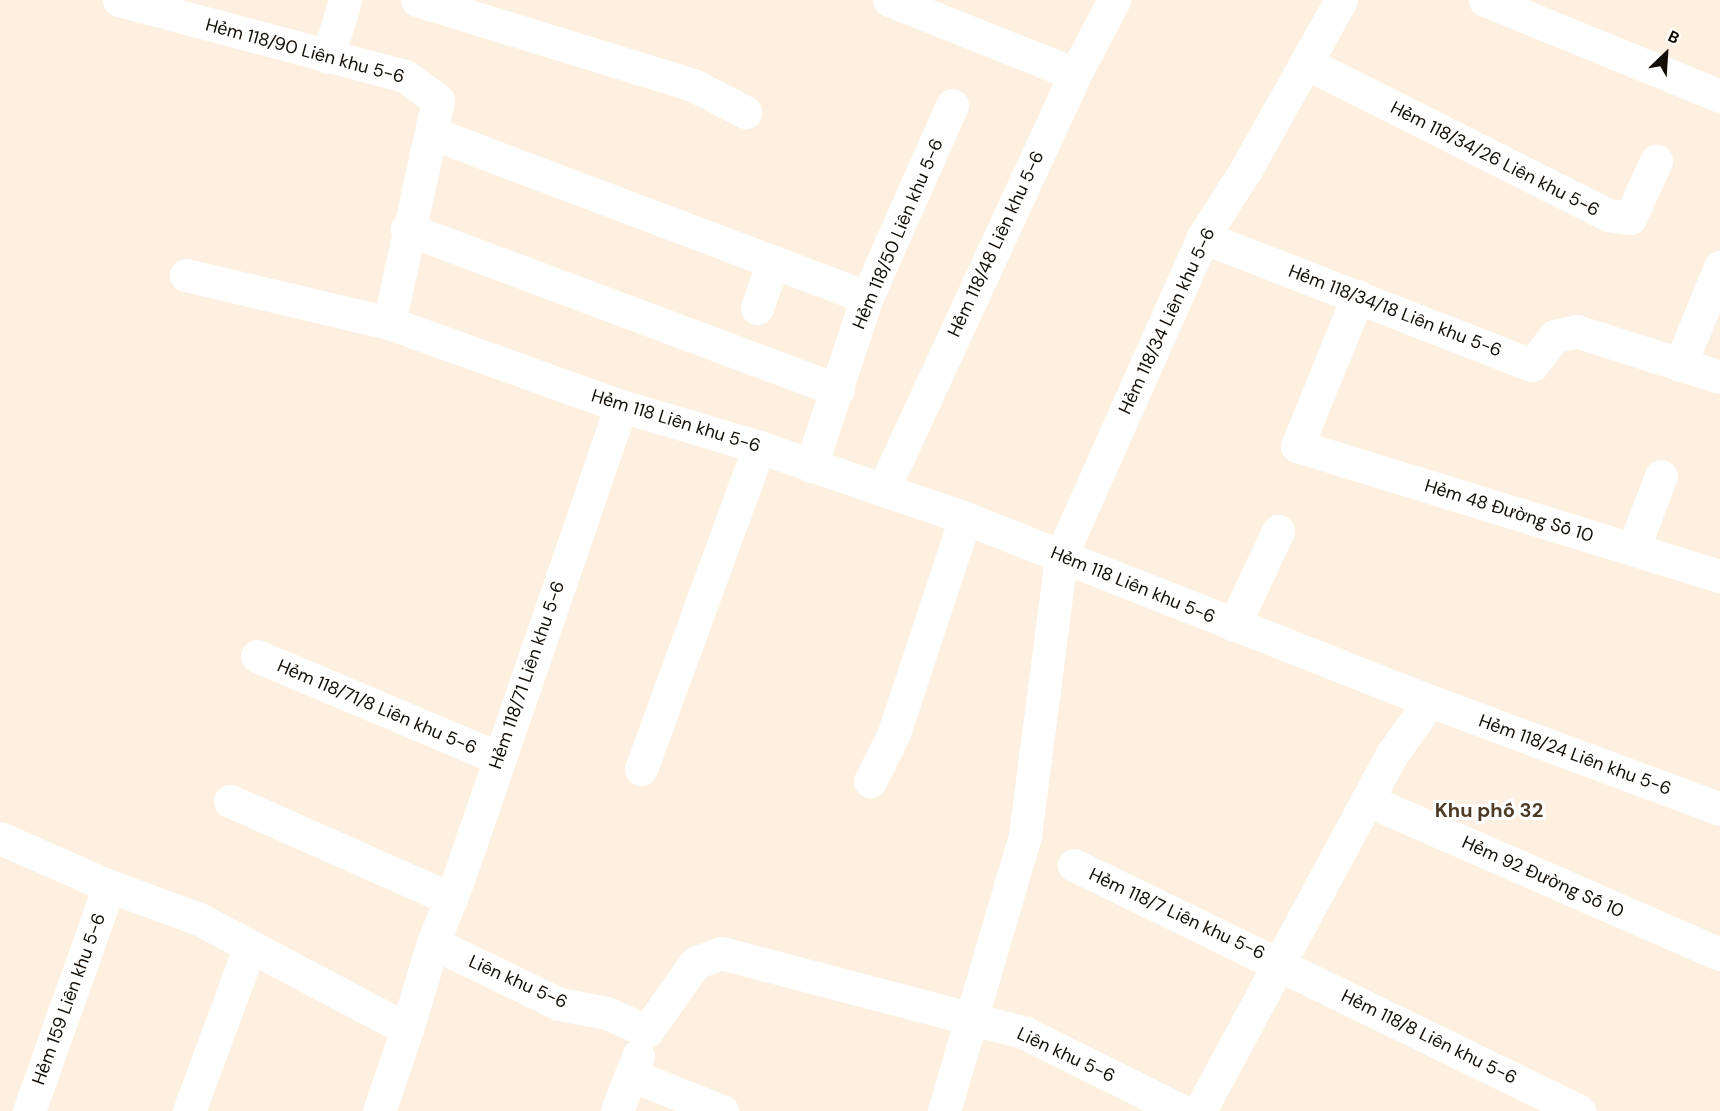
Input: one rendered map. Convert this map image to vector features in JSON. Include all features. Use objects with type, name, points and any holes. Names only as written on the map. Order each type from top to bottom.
[{"type":"street","name":"Hẻm 118/90 Liên khu 5-6","points":[[119,0],[178,8],[328,57],[405,76],[438,100],[432,133],[407,229],[389,323]]},
{"type":"street","points":[[328,57],[345,0]]},
{"type":"street","points":[[417,0],[682,82],[745,112]]},
{"type":"street","points":[[889,0],[1075,74]]},
{"type":"street","name":"Hẻm 118/48 Liên khu 5-6","points":[[883,490],[1075,74],[1114,0]]},
{"type":"street","name":"Hẻm 118/34 Liên khu 5-6","points":[[944,1111],[972,1019],[1033,796],[1061,556],[1203,237],[1341,0]]},
{"type":"street","points":[[1485,0],[1720,96]]},
{"type":"street","name":"Hẻm 118/34/26 Liên khu 5-6","points":[[1306,63],[1608,215],[1630,218],[1656,161]]},
{"type":"street","name":"Hẻm 118/50 Liên khu 5-6","points":[[811,466],[867,297],[952,105]]},
{"type":"street","points":[[432,133],[867,297]]},
{"type":"street","points":[[407,229],[838,390]]},
{"type":"street","name":"Hẻm 118/34/18 Liên khu 5-6","points":[[1203,237],[1532,364],[1555,336],[1576,331],[1680,365]]},
{"type":"street","points":[[757,308],[773,262]]},
{"type":"street","points":[[1720,267],[1680,365],[1720,377]]},
{"type":"street","name":"Hẻm 118 Liên khu 5-6","points":[[186,275],[389,323],[621,406],[759,447],[965,518],[1430,701]]},
{"type":"street","name":"Hẻm 48 Đường Số 10","points":[[1358,296],[1297,446],[1720,576]]},
{"type":"street","name":"Hẻm 118/71 Liên khu 5-6","points":[[433,943],[451,898],[621,406]]},
{"type":"street","points":[[641,769],[759,447]]},
{"type":"street","points":[[1633,549],[1661,476]]},
{"type":"street","points":[[870,781],[894,733],[965,518]]},
{"type":"street","points":[[1234,625],[1278,531]]},
{"type":"street","name":"Hẻm 118/71/8 Liên khu 5-6","points":[[257,656],[498,758]]},
{"type":"street","points":[[1200,1111],[1392,754],[1430,701]]},
{"type":"street","name":"Hẻm 118/24 Liên khu 5-6","points":[[1430,701],[1720,809]]},
{"type":"street","name":"Hẻm 92 Đường Số 10","points":[[1367,800],[1720,954]]},
{"type":"street","points":[[230,801],[451,898]]},
{"type":"street","points":[[0,838],[109,886],[164,904],[250,946],[407,1029]]},
{"type":"street","name":"Hẻm 118/7 Liên khu 5-6","points":[[1074,866],[1279,963]]},
{"type":"street","name":"Hẻm 159 Liên khu 5-6","points":[[29,1111],[109,886]]},
{"type":"street","points":[[379,1111],[433,943]]},
{"type":"street","name":"Liên khu 5-6","points":[[433,943],[559,1004],[607,1013],[647,1031],[695,963],[721,953],[1025,1033],[1182,1111]]},
{"type":"street","points":[[189,1111],[250,946]]},
{"type":"street","name":"Hẻm 118/8 Liên khu 5-6","points":[[1279,963],[1579,1111]]},
{"type":"street","points":[[617,1111],[647,1031]]},
{"type":"street","points":[[631,1075],[722,1111]]},
{"type":"district","name":"Khu phố 32","points":[[1489,810]]}]
